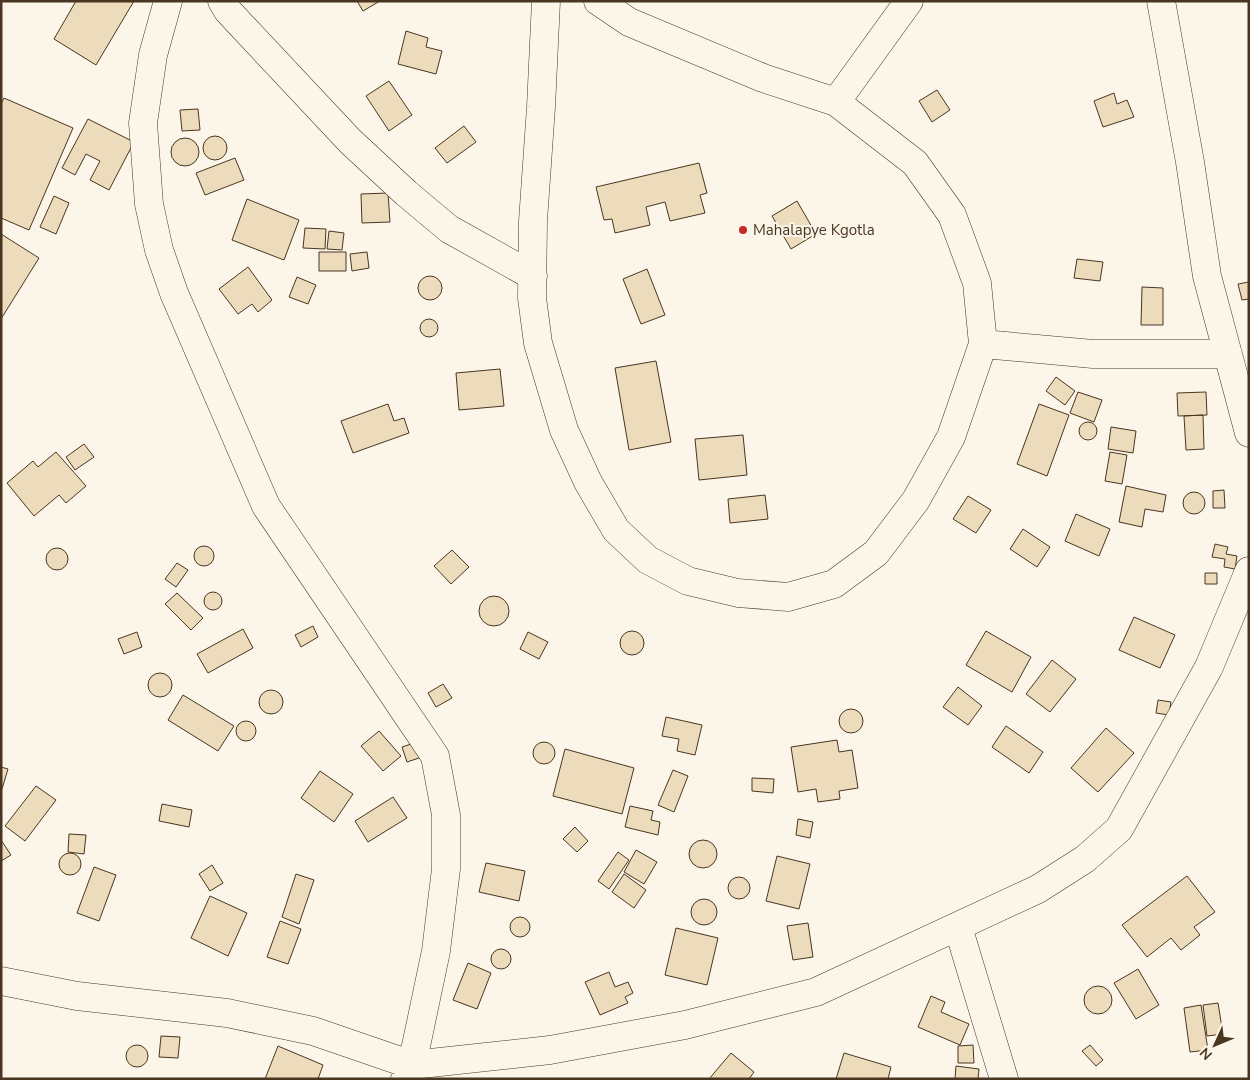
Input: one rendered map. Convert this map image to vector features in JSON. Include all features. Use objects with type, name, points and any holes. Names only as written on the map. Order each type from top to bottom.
[{"type":"street","points":[[168,1],[153,55],[143,123],[149,204],[159,250],[171,285],[266,506],[435,756],[446,815],[446,869],[436,951],[408,1072]]},
{"type":"street","points":[[222,1],[228,10],[350,141],[406,193],[449,230],[533,276]]},
{"type":"street","points":[[546,1],[533,222],[532,298],[538,343],[564,430],[588,482],[616,530],[648,560],[688,581],[738,593],[788,597],[834,584],[876,553],[916,500],[951,437],[983,344],[977,283],[952,215],[915,163],[836,102],[763,78],[629,22],[598,1]]},
{"type":"street","points":[[836,102],[909,1]]},
{"type":"street","points":[[1161,1],[1190,162],[1207,276],[1249,432]]},
{"type":"street","points":[[983,344],[1093,354],[1228,354]]},
{"type":"street","points":[[1,981],[77,996],[227,1013],[313,1031],[408,1072],[550,1050],[704,1021],[816,992],[1038,889],[1085,859],[1120,830],[1209,667],[1249,571]]},
{"type":"street","points":[[958,926],[1004,1079]]},
{"type":"building","points":[[76,1],[134,1],[96,65],[54,39]]},
{"type":"building","points":[[357,1],[380,1],[363,11]]},
{"type":"building","points":[[406,31],[428,38],[426,47],[442,51],[436,74],[398,64]]},
{"type":"building","points":[[389,81],[412,115],[389,131],[366,96]]},
{"type":"building","points":[[937,90],[950,110],[932,122],[919,101]]},
{"type":"building","points":[[1114,93],[1117,104],[1127,100],[1134,117],[1103,127],[1094,101]]},
{"type":"building","points":[[4,98],[73,128],[29,230],[1,218],[1,104]]},
{"type":"building","points":[[198,109],[200,130],[182,131],[180,110]]},
{"type":"building","points":[[88,119],[134,142],[109,190],[90,180],[100,161],[86,154],[75,175],[62,168]]},
{"type":"building","points":[[464,126],[476,142],[447,163],[435,148]]},
{"type":"building","points":[[215,136],[224,139],[227,148],[224,157],[215,160],[206,157],[203,148],[206,139]]},
{"type":"building","points":[[185,138],[195,142],[199,152],[195,162],[185,166],[175,162],[171,152],[175,142]]},
{"type":"building","points":[[235,158],[244,180],[205,195],[196,173]]},
{"type":"building","points":[[699,163],[707,193],[700,195],[705,213],[670,221],[665,202],[646,207],[650,225],[615,233],[612,219],[604,220],[596,187]]},
{"type":"building","points":[[388,193],[390,222],[362,223],[361,194]]},
{"type":"building","points":[[54,196],[69,203],[56,234],[40,227]]},
{"type":"building","points":[[247,199],[299,220],[284,260],[232,240]]},
{"type":"building","points":[[797,201],[816,234],[791,249],[772,216]]},
{"type":"building","points":[[305,228],[326,229],[325,249],[303,248]]},
{"type":"building","points":[[329,231],[344,233],[342,250],[327,249]]},
{"type":"building","points":[[1,234],[39,258],[1,319]]},
{"type":"building","points":[[319,252],[346,252],[346,271],[319,271]]},
{"type":"building","points":[[367,252],[369,268],[352,271],[350,254]]},
{"type":"building","points":[[1077,259],[1103,262],[1100,281],[1074,278]]},
{"type":"building","points":[[248,267],[272,300],[258,312],[252,304],[238,314],[219,289]]},
{"type":"building","points":[[647,269],[665,315],[641,324],[623,279]]},
{"type":"building","points":[[430,276],[439,279],[442,288],[439,297],[430,300],[421,297],[418,288],[421,279]]},
{"type":"building","points":[[297,277],[316,285],[308,304],[289,297]]},
{"type":"building","points":[[1249,282],[1249,299],[1242,300],[1238,284]]},
{"type":"building","points":[[1142,287],[1163,288],[1163,325],[1141,325]]},
{"type":"building","points":[[429,319],[435,322],[438,328],[435,334],[429,337],[423,334],[420,328],[423,322]]},
{"type":"building","points":[[656,361],[671,442],[629,450],[615,368]]},
{"type":"building","points":[[500,369],[504,406],[459,410],[456,373]]},
{"type":"building","points":[[1056,377],[1075,391],[1065,405],[1046,391]]},
{"type":"building","points":[[1078,392],[1102,400],[1094,422],[1070,413]]},
{"type":"building","points":[[1206,392],[1207,415],[1178,416],[1177,393]]},
{"type":"building","points":[[388,404],[394,421],[404,418],[409,433],[353,453],[341,421]]},
{"type":"building","points":[[1039,404],[1069,415],[1047,476],[1017,464]]},
{"type":"building","points":[[1203,415],[1204,449],[1186,450],[1184,416]]},
{"type":"building","points":[[1088,422],[1094,425],[1097,431],[1094,437],[1088,440],[1082,437],[1079,431],[1082,425]]},
{"type":"building","points":[[1111,427],[1136,431],[1133,453],[1108,449]]},
{"type":"building","points":[[743,435],[747,475],[699,480],[695,439]]},
{"type":"building","points":[[84,444],[94,457],[75,470],[66,457]]},
{"type":"building","points":[[56,452],[86,486],[66,503],[59,495],[34,516],[7,483],[33,461],[38,467]]},
{"type":"building","points":[[1110,452],[1127,455],[1122,484],[1105,481]]},
{"type":"building","points":[[1126,486],[1166,495],[1163,512],[1145,509],[1142,527],[1119,522]]},
{"type":"building","points":[[1224,490],[1225,508],[1213,508],[1213,491]]},
{"type":"building","points":[[1194,492],[1202,495],[1205,503],[1202,511],[1194,514],[1186,511],[1183,503],[1186,495]]},
{"type":"building","points":[[765,495],[768,519],[730,523],[728,499]]},
{"type":"building","points":[[968,496],[991,510],[976,533],[953,519]]},
{"type":"building","points":[[1076,514],[1110,529],[1099,556],[1065,541]]},
{"type":"building","points":[[1023,529],[1050,547],[1037,567],[1010,549]]},
{"type":"building","points":[[1215,544],[1228,547],[1226,554],[1237,556],[1235,569],[1224,567],[1225,559],[1212,557]]},
{"type":"building","points":[[204,546],[211,549],[214,556],[211,563],[204,566],[197,563],[194,556],[197,549]]},
{"type":"building","points":[[57,548],[65,551],[68,559],[65,567],[57,570],[49,567],[46,559],[49,551]]},
{"type":"building","points":[[452,550],[469,567],[451,584],[434,566]]},
{"type":"building","points":[[177,563],[188,570],[176,587],[165,579]]},
{"type":"building","points":[[1205,573],[1217,573],[1217,584],[1205,584]]},
{"type":"building","points":[[209,592],[217,592],[222,597],[220,608],[209,610],[204,605],[204,597]]},
{"type":"building","points":[[177,593],[203,618],[191,630],[165,604]]},
{"type":"building","points":[[494,596],[500,597],[508,605],[508,617],[500,625],[494,626],[488,625],[480,617],[479,611],[480,605],[488,597]]},
{"type":"building","points":[[1134,617],[1175,635],[1160,668],[1119,650]]},
{"type":"building","points":[[313,626],[318,637],[301,647],[295,635]]},
{"type":"building","points":[[243,629],[253,648],[208,673],[197,654]]},
{"type":"building","points":[[632,631],[640,635],[644,643],[640,651],[632,655],[624,651],[620,643],[624,635]]},
{"type":"building","points":[[986,631],[1031,657],[1012,692],[966,665]]},
{"type":"building","points":[[137,632],[142,647],[124,654],[118,639]]},
{"type":"building","points":[[528,632],[548,642],[539,659],[520,649]]},
{"type":"building","points":[[1052,660],[1076,679],[1050,712],[1026,694]]},
{"type":"building","points":[[160,673],[165,674],[171,680],[171,690],[165,696],[160,697],[155,696],[149,690],[148,685],[149,680],[155,674]]},
{"type":"building","points":[[443,684],[452,698],[436,707],[428,693]]},
{"type":"building","points":[[958,687],[982,706],[968,725],[943,707]]},
{"type":"building","points":[[271,690],[280,693],[283,702],[280,711],[271,714],[262,711],[259,702],[262,693]]},
{"type":"building","points":[[183,695],[234,726],[218,751],[168,720]]},
{"type":"building","points":[[1158,700],[1171,702],[1169,715],[1156,713]]},
{"type":"building","points":[[851,709],[860,712],[863,721],[860,730],[851,733],[842,730],[839,721],[842,712]]},
{"type":"building","points":[[666,717],[702,725],[695,755],[677,751],[679,739],[662,736]]},
{"type":"building","points":[[246,721],[253,724],[256,731],[253,738],[246,741],[239,738],[236,731],[239,724]]},
{"type":"building","points":[[1006,726],[1043,752],[1029,773],[992,747]]},
{"type":"building","points":[[1106,728],[1134,753],[1098,792],[1071,768]]},
{"type":"building","points":[[379,731],[401,756],[383,771],[361,746]]},
{"type":"building","points":[[837,740],[839,752],[852,750],[858,788],[839,791],[840,799],[818,802],[816,789],[798,792],[791,747]]},
{"type":"building","points":[[417,742],[422,757],[407,762],[402,747]]},
{"type":"building","points":[[544,742],[554,749],[555,753],[548,763],[544,764],[534,757],[533,753],[540,743]]},
{"type":"building","points":[[565,749],[634,768],[622,814],[553,796]]},
{"type":"building","points":[[1,767],[8,769],[2,789],[1,789]]},
{"type":"building","points":[[673,770],[688,776],[674,812],[658,805]]},
{"type":"building","points":[[320,771],[353,794],[334,822],[301,798]]},
{"type":"building","points":[[752,778],[774,779],[773,793],[752,791]]},
{"type":"building","points":[[36,786],[56,800],[25,841],[5,826]]},
{"type":"building","points":[[393,797],[407,818],[368,842],[355,821]]},
{"type":"building","points":[[162,804],[192,810],[189,827],[159,821]]},
{"type":"building","points":[[630,806],[653,811],[651,820],[660,822],[658,835],[625,827]]},
{"type":"building","points":[[798,819],[813,822],[810,838],[796,835]]},
{"type":"building","points":[[575,827],[588,841],[577,852],[563,839]]},
{"type":"building","points":[[69,834],[86,835],[84,854],[68,852]]},
{"type":"building","points":[[1,840],[11,855],[1,861]]},
{"type":"building","points":[[703,840],[713,844],[717,854],[713,864],[703,868],[693,864],[689,854],[693,844]]},
{"type":"building","points":[[636,850],[657,862],[644,884],[624,872]]},
{"type":"building","points":[[618,852],[629,860],[609,889],[598,881]]},
{"type":"building","points":[[70,853],[78,856],[81,864],[78,872],[70,875],[62,872],[59,864],[62,856]]},
{"type":"building","points":[[777,856],[810,864],[799,909],[766,901]]},
{"type":"building","points":[[486,863],[525,871],[519,901],[479,892]]},
{"type":"building","points":[[212,865],[223,883],[210,891],[199,874]]},
{"type":"building","points":[[94,867],[116,875],[99,921],[77,913]]},
{"type":"building","points":[[296,874],[314,880],[299,924],[282,917]]},
{"type":"building","points":[[624,874],[646,890],[634,908],[612,892]]},
{"type":"building","points":[[1187,876],[1215,912],[1194,927],[1200,935],[1181,950],[1171,938],[1147,957],[1122,925]]},
{"type":"building","points":[[739,877],[747,880],[750,888],[747,896],[739,899],[731,896],[728,888],[731,880]]},
{"type":"building","points":[[210,896],[247,913],[228,956],[191,938]]},
{"type":"building","points":[[704,899],[713,903],[717,912],[713,921],[704,925],[695,921],[691,912],[695,903]]},
{"type":"building","points":[[520,917],[527,920],[530,927],[527,934],[520,937],[513,934],[510,927],[513,920]]},
{"type":"building","points":[[280,921],[301,929],[288,964],[267,957]]},
{"type":"building","points":[[808,923],[813,957],[793,960],[787,926]]},
{"type":"building","points":[[676,928],[718,938],[707,985],[665,975]]},
{"type":"building","points":[[497,949],[505,949],[511,955],[511,963],[505,969],[497,969],[491,963],[491,955]]},
{"type":"building","points":[[468,963],[491,973],[477,1009],[453,1000]]},
{"type":"building","points":[[1138,969],[1159,1005],[1136,1019],[1114,983]]},
{"type":"building","points":[[609,972],[615,987],[628,982],[633,993],[625,997],[628,1003],[600,1015],[585,982]]},
{"type":"building","points":[[1098,986],[1108,990],[1112,1000],[1108,1010],[1098,1014],[1088,1010],[1084,1000],[1088,990]]},
{"type":"building","points":[[931,996],[945,1002],[941,1012],[969,1024],[960,1045],[918,1027]]},
{"type":"building","points":[[1218,1003],[1223,1034],[1207,1036],[1203,1005]]},
{"type":"building","points":[[1201,1005],[1208,1050],[1190,1052],[1184,1008]]},
{"type":"building","points":[[161,1036],[180,1037],[178,1058],[159,1057]]},
{"type":"building","points":[[137,1045],[145,1048],[148,1056],[145,1064],[137,1067],[129,1064],[126,1056],[129,1048]]},
{"type":"building","points":[[973,1045],[974,1063],[958,1063],[958,1046]]},
{"type":"building","points":[[1090,1045],[1103,1060],[1096,1066],[1082,1051]]},
{"type":"building","points":[[278,1046],[323,1065],[318,1079],[265,1079]]},
{"type":"building","points":[[731,1053],[754,1072],[749,1079],[709,1079]]},
{"type":"building","points":[[844,1053],[891,1067],[888,1079],[836,1079]]},
{"type":"building","points":[[956,1066],[979,1069],[978,1079],[955,1079]]},
{"type":"place","name":"Mahalapye Kgotla","points":[[743,230]]}]
